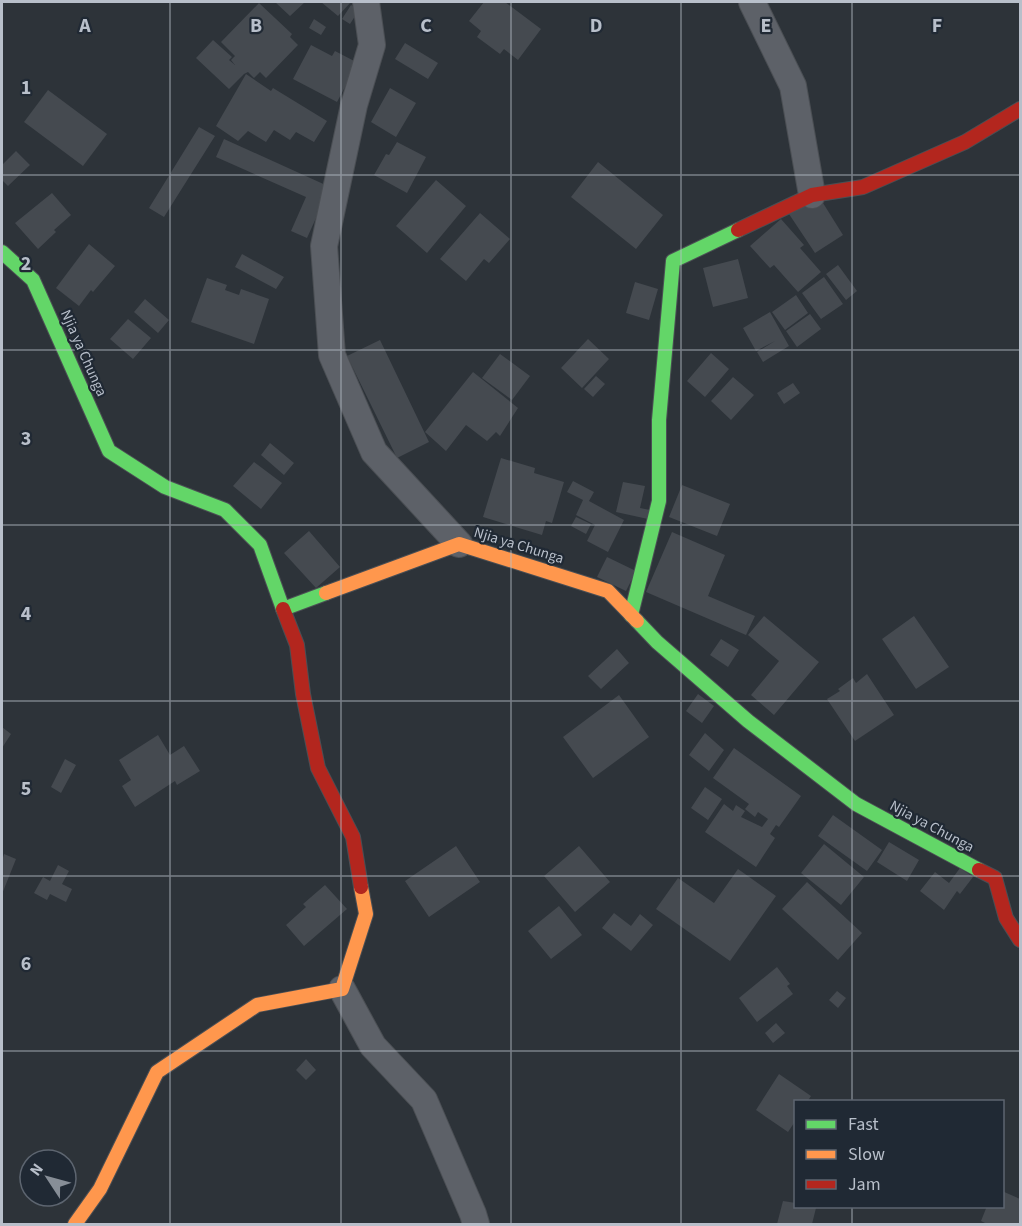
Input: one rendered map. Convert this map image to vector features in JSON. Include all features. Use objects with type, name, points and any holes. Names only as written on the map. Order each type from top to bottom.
[{"type":"street","points":[[366,2],[372,45],[354,105],[324,246],[332,356],[374,452],[459,544]]},
{"type":"street","points":[[752,2],[793,86],[812,195]]},
{"type":"street","points":[[631,615],[659,501],[659,420],[673,261],[812,195],[863,187],[965,142],[1020,109]]},
{"type":"street","name":"Njia ya Chunga","points":[[2,252],[33,280],[109,451],[165,487],[225,510],[260,545],[283,609],[459,544],[608,591],[657,642],[748,721],[856,804],[994,878],[1006,918],[1020,940]]},
{"type":"street","points":[[283,609],[297,645],[303,694],[318,768],[353,837],[366,914],[342,989],[373,1046],[424,1100],[476,1224]]},
{"type":"street","points":[[75,1224],[100,1189],[157,1072],[257,1005],[342,989]]},
{"type":"building","points":[[275,2],[305,2],[290,16]]},
{"type":"building","points":[[321,2],[351,2],[338,16]]},
{"type":"building","points":[[484,2],[505,2],[541,29],[518,60],[504,49],[500,54],[477,37],[481,31],[469,21]]},
{"type":"building","points":[[259,3],[292,34],[290,37],[298,45],[266,78],[260,72],[254,78],[248,72],[229,89],[196,58],[213,40],[232,57],[229,60],[235,65],[231,60],[235,56],[221,42]]},
{"type":"building","points":[[351,5],[359,10],[350,24],[342,19]]},
{"type":"building","points":[[314,19],[326,27],[321,35],[309,28]]},
{"type":"building","points":[[405,43],[438,63],[428,79],[395,59]]},
{"type":"building","points":[[311,45],[332,56],[335,51],[358,63],[337,102],[293,79]]},
{"type":"building","points":[[246,74],[271,91],[273,88],[327,121],[314,142],[296,132],[290,140],[274,130],[266,142],[248,131],[238,141],[216,126]]},
{"type":"building","points":[[390,88],[416,103],[396,137],[371,122]]},
{"type":"building","points":[[48,90],[107,134],[83,166],[24,122]]},
{"type":"building","points":[[199,127],[215,136],[164,217],[149,208]]},
{"type":"building","points":[[224,139],[330,187],[307,238],[291,231],[306,197],[216,157]]},
{"type":"building","points":[[397,142],[426,157],[407,193],[374,175],[386,154],[389,155]]},
{"type":"building","points":[[16,151],[30,165],[8,186],[2,180],[2,165]]},
{"type":"building","points":[[598,162],[663,215],[636,249],[571,197]]},
{"type":"building","points":[[436,180],[466,206],[427,253],[396,226]]},
{"type":"building","points":[[52,193],[71,215],[38,249],[15,223]]},
{"type":"building","points":[[818,195],[843,235],[815,253],[789,214]]},
{"type":"building","points":[[480,213],[510,239],[489,263],[484,259],[466,281],[440,259]]},
{"type":"building","points":[[781,219],[804,245],[800,248],[821,272],[798,292],[774,265],[770,268],[750,246]]},
{"type":"building","points":[[89,244],[115,266],[79,306],[56,288]]},
{"type":"building","points":[[242,254],[284,277],[276,289],[235,267]]},
{"type":"building","points":[[738,259],[748,298],[713,307],[703,268]]},
{"type":"building","points":[[838,265],[857,291],[846,300],[826,274]]},
{"type":"building","points":[[824,277],[843,304],[821,319],[802,293]]},
{"type":"building","points":[[207,278],[227,285],[225,290],[239,295],[241,289],[269,299],[254,344],[191,322]]},
{"type":"building","points":[[635,282],[658,289],[649,320],[626,313]]},
{"type":"building","points":[[796,295],[808,313],[785,330],[772,312]]},
{"type":"building","points":[[145,299],[169,320],[158,333],[134,312]]},
{"type":"building","points":[[770,312],[789,346],[763,362],[757,352],[775,341],[756,351],[743,328]]},
{"type":"building","points":[[810,314],[821,329],[797,347],[786,331]]},
{"type":"building","points":[[128,319],[151,338],[133,359],[110,339]]},
{"type":"building","points":[[588,339],[609,359],[582,388],[561,368]]},
{"type":"building","points":[[380,340],[429,442],[397,458],[347,356]]},
{"type":"building","points":[[711,353],[729,369],[705,397],[687,381]]},
{"type":"building","points":[[500,354],[530,376],[512,400],[482,378]]},
{"type":"building","points":[[473,372],[518,408],[500,436],[496,432],[487,441],[466,425],[446,451],[425,432]]},
{"type":"building","points":[[596,376],[605,384],[593,397],[584,389]]},
{"type":"building","points":[[733,377],[754,395],[731,420],[711,401]]},
{"type":"building","points":[[793,383],[800,393],[784,404],[777,393]]},
{"type":"building","points":[[270,443],[294,463],[284,475],[261,455]]},
{"type":"building","points":[[501,458],[535,468],[534,473],[564,482],[552,523],[546,521],[542,535],[483,517]]},
{"type":"building","points":[[254,462],[282,483],[261,509],[233,486]]},
{"type":"building","points":[[573,481],[594,492],[589,501],[624,520],[608,552],[587,541],[595,525],[576,515],[583,500],[567,492]]},
{"type":"building","points":[[623,482],[645,486],[640,508],[650,510],[648,519],[616,512]]},
{"type":"building","points":[[682,485],[730,504],[717,536],[669,517]]},
{"type":"building","points":[[576,517],[591,524],[586,534],[571,526]]},
{"type":"building","points":[[309,531],[340,567],[316,588],[284,553]]},
{"type":"building","points":[[672,532],[725,555],[708,596],[755,616],[746,635],[646,592]]},
{"type":"building","points":[[607,557],[636,571],[626,591],[597,577]]},
{"type":"building","points":[[764,616],[819,662],[774,715],[751,695],[779,661],[748,635]]},
{"type":"building","points":[[914,616],[949,667],[916,689],[882,639]]},
{"type":"building","points":[[721,639],[739,650],[728,667],[710,655]]},
{"type":"building","points":[[617,649],[629,663],[601,689],[588,676]]},
{"type":"building","points":[[867,674],[894,715],[855,741],[827,699],[840,691],[838,689],[853,678],[856,683]]},
{"type":"building","points":[[698,694],[714,706],[702,723],[686,711]]},
{"type":"building","points":[[619,695],[649,737],[593,778],[563,737]]},
{"type":"building","points":[[2,727],[11,734],[2,748]]},
{"type":"building","points":[[705,733],[724,750],[709,771],[689,755]]},
{"type":"building","points":[[158,735],[170,755],[184,746],[200,771],[177,785],[175,781],[135,807],[122,786],[131,780],[119,760]]},
{"type":"building","points":[[734,748],[801,796],[779,827],[776,825],[770,834],[775,838],[756,867],[705,832],[724,804],[733,811],[736,805],[745,811],[741,817],[762,827],[768,819],[758,812],[755,817],[745,809],[749,804],[713,778]]},
{"type":"building","points":[[65,759],[76,765],[61,793],[51,787]]},
{"type":"building","points":[[705,787],[722,799],[708,820],[691,808]]},
{"type":"building","points":[[833,815],[882,850],[867,871],[818,836]]},
{"type":"building","points":[[889,842],[919,860],[907,881],[877,862]]},
{"type":"building","points":[[824,844],[864,877],[841,905],[801,873]]},
{"type":"building","points":[[456,846],[480,882],[429,917],[405,881]]},
{"type":"building","points":[[579,846],[610,882],[575,912],[544,876]]},
{"type":"building","points":[[4,854],[16,859],[2,894],[2,861]]},
{"type":"building","points":[[58,865],[69,871],[62,884],[72,889],[66,902],[50,894],[47,900],[34,893],[43,877],[50,881]]},
{"type":"building","points":[[960,868],[973,877],[960,894],[957,891],[944,910],[920,891],[935,872],[949,883]]},
{"type":"building","points":[[738,869],[776,896],[730,961],[656,909],[678,878],[714,903]]},
{"type":"building","points":[[807,882],[862,933],[838,960],[782,909]]},
{"type":"building","points":[[325,885],[347,909],[304,946],[286,925],[306,907],[303,904]]},
{"type":"building","points":[[559,906],[582,935],[551,959],[528,931]]},
{"type":"building","points":[[614,913],[631,926],[640,914],[653,925],[631,951],[602,928]]},
{"type":"building","points":[[777,967],[790,984],[787,986],[793,994],[757,1022],[739,998]]},
{"type":"building","points":[[837,991],[846,998],[838,1008],[829,1000]]},
{"type":"building","points":[[776,1023],[785,1033],[773,1043],[765,1033]]},
{"type":"building","points":[[306,1059],[316,1070],[306,1080],[296,1070]]},
{"type":"building","points":[[779,1074],[811,1096],[808,1100],[794,1100],[794,1123],[788,1132],[756,1110]]},
{"type":"building","points":[[1004,1192],[1020,1199],[1020,1224],[987,1224],[981,1221],[986,1208],[1004,1208]]},
{"type":"building","points":[[783,1201],[794,1203],[794,1208],[816,1208],[812,1224],[777,1224]]},
{"type":"traffic: fast","points":[[631,615],[659,501],[659,420],[673,261],[738,230]]},
{"type":"traffic: fast","points":[[2,252],[33,280],[109,451],[165,487],[225,510],[260,545],[283,609],[326,593]]},
{"type":"traffic: fast","points":[[637,621],[657,642],[748,721],[856,804],[979,870]]},
{"type":"traffic: slow","points":[[326,593],[459,544],[608,591],[637,621]]},
{"type":"traffic: slow","points":[[75,1224],[100,1189],[157,1072],[257,1005],[342,989],[366,914],[361,887]]},
{"type":"traffic: jam","points":[[738,230],[812,195],[863,187],[965,142],[1020,109]]},
{"type":"traffic: jam","points":[[283,609],[297,645],[303,694],[318,768],[353,837],[361,887]]},
{"type":"traffic: jam","points":[[979,870],[995,878],[1006,918],[1020,940]]}]
